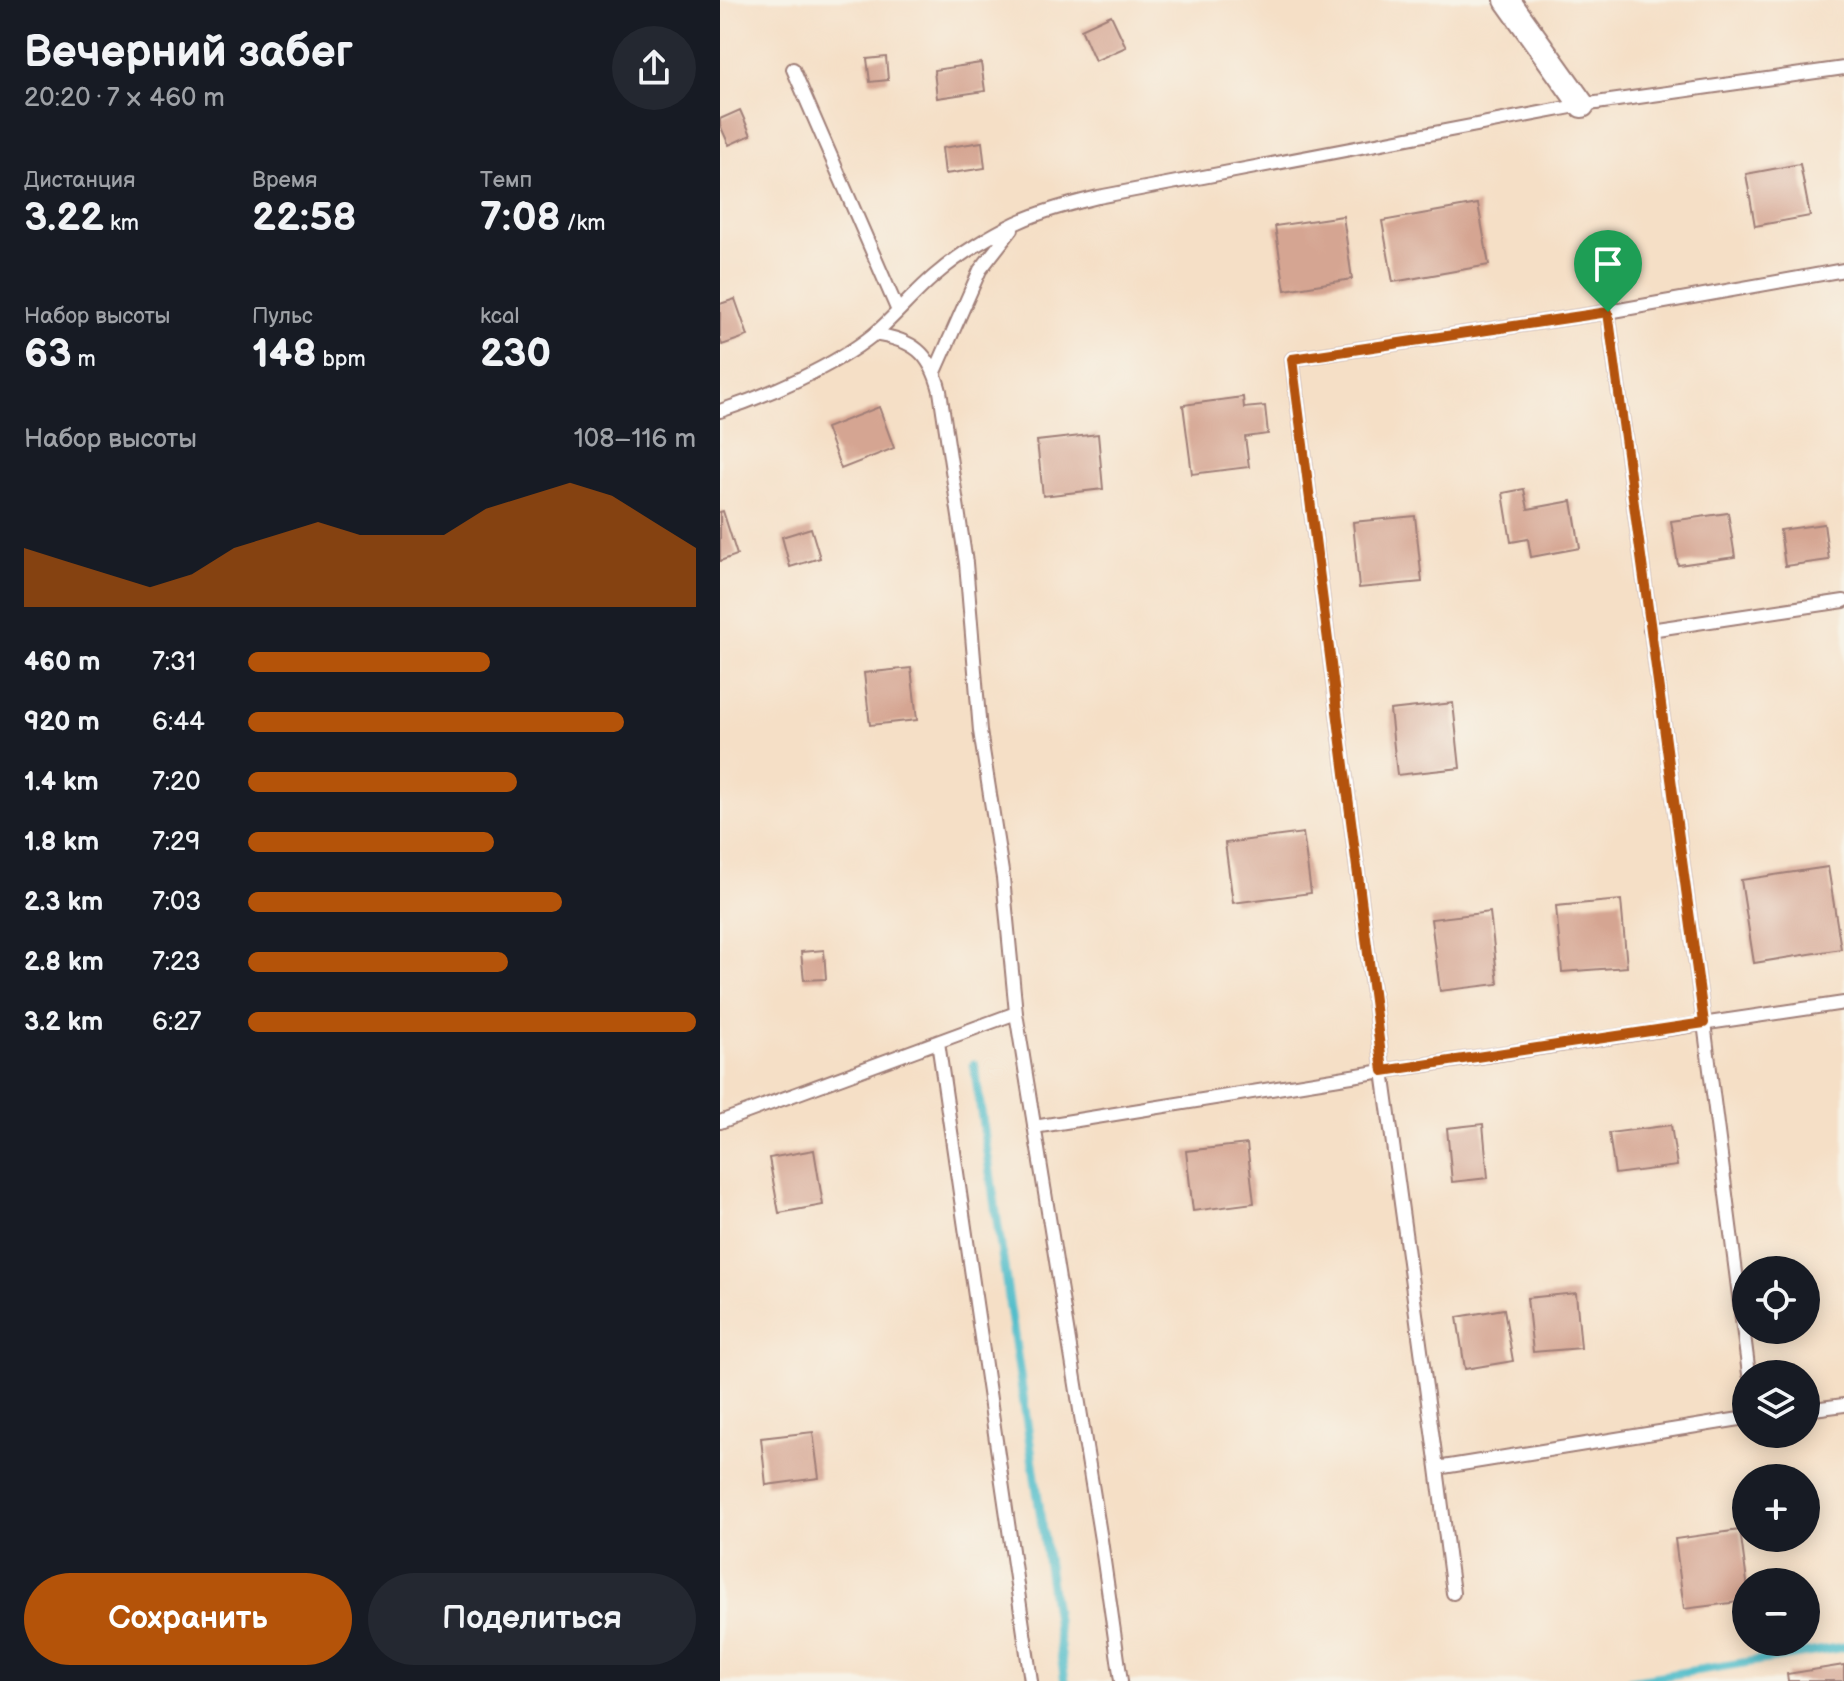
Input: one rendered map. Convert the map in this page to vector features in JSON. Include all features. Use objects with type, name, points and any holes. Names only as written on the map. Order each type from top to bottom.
[{"type":"street","points":[[1507,0],[1582,105]]},
{"type":"lane","points":[[720,411],[752,400],[846,354],[874,334],[938,272],[962,255],[1016,223],[1055,209],[1098,197],[1582,105],[1844,68]]},
{"type":"lane","points":[[793,69],[898,311]]},
{"type":"lane","points":[[935,372],[980,270],[1016,223]]},
{"type":"lane","points":[[1453,1593],[1292,359],[1608,312],[1844,270]]},
{"type":"lane","points":[[1608,312],[1747,1360]]},
{"type":"lane","points":[[874,334],[893,337],[923,353],[935,372],[940,391],[966,563],[980,731],[1003,878],[1016,1013],[1121,1681]]},
{"type":"lane","points":[[1650,630],[1844,601]]},
{"type":"lane","points":[[1034,1127],[1383,1071],[1844,1003]]},
{"type":"lane","points":[[720,1122],[1016,1013]]},
{"type":"lane","points":[[938,1042],[1031,1681]]},
{"type":"lane","points":[[1820,1408],[1844,1405]]},
{"type":"lane","points":[[1437,1468],[1732,1420]]},
{"type":"building","points":[[1111,15],[1126,47],[1095,61],[1081,29]]},
{"type":"building","points":[[886,57],[888,80],[870,82],[867,59]]},
{"type":"building","points":[[981,63],[985,91],[937,98],[934,70]]},
{"type":"building","points":[[740,110],[751,135],[729,145],[720,119]]},
{"type":"building","points":[[982,142],[985,168],[945,174],[942,148]]},
{"type":"building","points":[[1800,164],[1810,216],[1755,226],[1746,174]]},
{"type":"building","points":[[1478,204],[1489,265],[1393,282],[1382,221]]},
{"type":"building","points":[[1343,216],[1352,279],[1285,290],[1275,226]]},
{"type":"building","points":[[735,299],[748,336],[722,345],[720,304]]},
{"type":"building","points":[[1243,397],[1244,408],[1265,406],[1268,434],[1245,437],[1249,467],[1192,474],[1183,405]]},
{"type":"building","points":[[879,407],[894,448],[841,469],[826,428]]},
{"type":"building","points":[[1098,434],[1103,489],[1043,496],[1037,441]]},
{"type":"building","points":[[1524,489],[1528,509],[1572,501],[1580,548],[1531,557],[1528,539],[1511,542],[1503,493]]},
{"type":"building","points":[[723,511],[737,555],[720,561],[720,512]]},
{"type":"building","points":[[1728,513],[1735,557],[1678,565],[1671,521]]},
{"type":"building","points":[[1415,516],[1422,582],[1359,588],[1353,522]]},
{"type":"building","points":[[1824,524],[1829,560],[1785,566],[1780,530]]},
{"type":"building","points":[[811,528],[820,558],[790,567],[782,537]]},
{"type":"building","points":[[911,668],[917,720],[870,725],[864,673]]},
{"type":"building","points":[[1453,703],[1460,768],[1397,775],[1390,710]]},
{"type":"building","points":[[1303,833],[1311,893],[1233,903],[1225,843]]},
{"type":"building","points":[[1828,867],[1841,949],[1754,963],[1741,880]]},
{"type":"building","points":[[1621,900],[1627,967],[1562,972],[1556,906]]},
{"type":"building","points":[[1490,912],[1498,984],[1440,991],[1431,919]]},
{"type":"building","points":[[824,950],[826,979],[804,980],[801,952]]},
{"type":"building","points":[[1483,1124],[1488,1178],[1452,1182],[1447,1128]]},
{"type":"building","points":[[1671,1125],[1677,1166],[1615,1174],[1609,1133]]},
{"type":"building","points":[[1247,1144],[1254,1203],[1193,1211],[1186,1151]]},
{"type":"building","points":[[814,1150],[823,1205],[779,1213],[769,1158]]},
{"type":"building","points":[[1576,1293],[1581,1348],[1533,1352],[1527,1298]]},
{"type":"building","points":[[1504,1309],[1513,1361],[1465,1369],[1457,1317]]},
{"type":"building","points":[[813,1432],[819,1478],[766,1485],[761,1438]]},
{"type":"building","points":[[1732,1531],[1732,1552],[1743,1552],[1745,1568],[1732,1568],[1732,1603],[1684,1609],[1675,1539]]},
{"type":"building","points":[[1844,1665],[1844,1681],[1788,1681],[1787,1674]]},
{"type":"waterway","points":[[974,1064],[1065,1681]]},
{"type":"waterway","points":[[1630,1681],[1844,1647]]},
{"type":"route","points":[[1608,312],[1704,1023],[1383,1071],[1292,359],[1608,312]]}]
